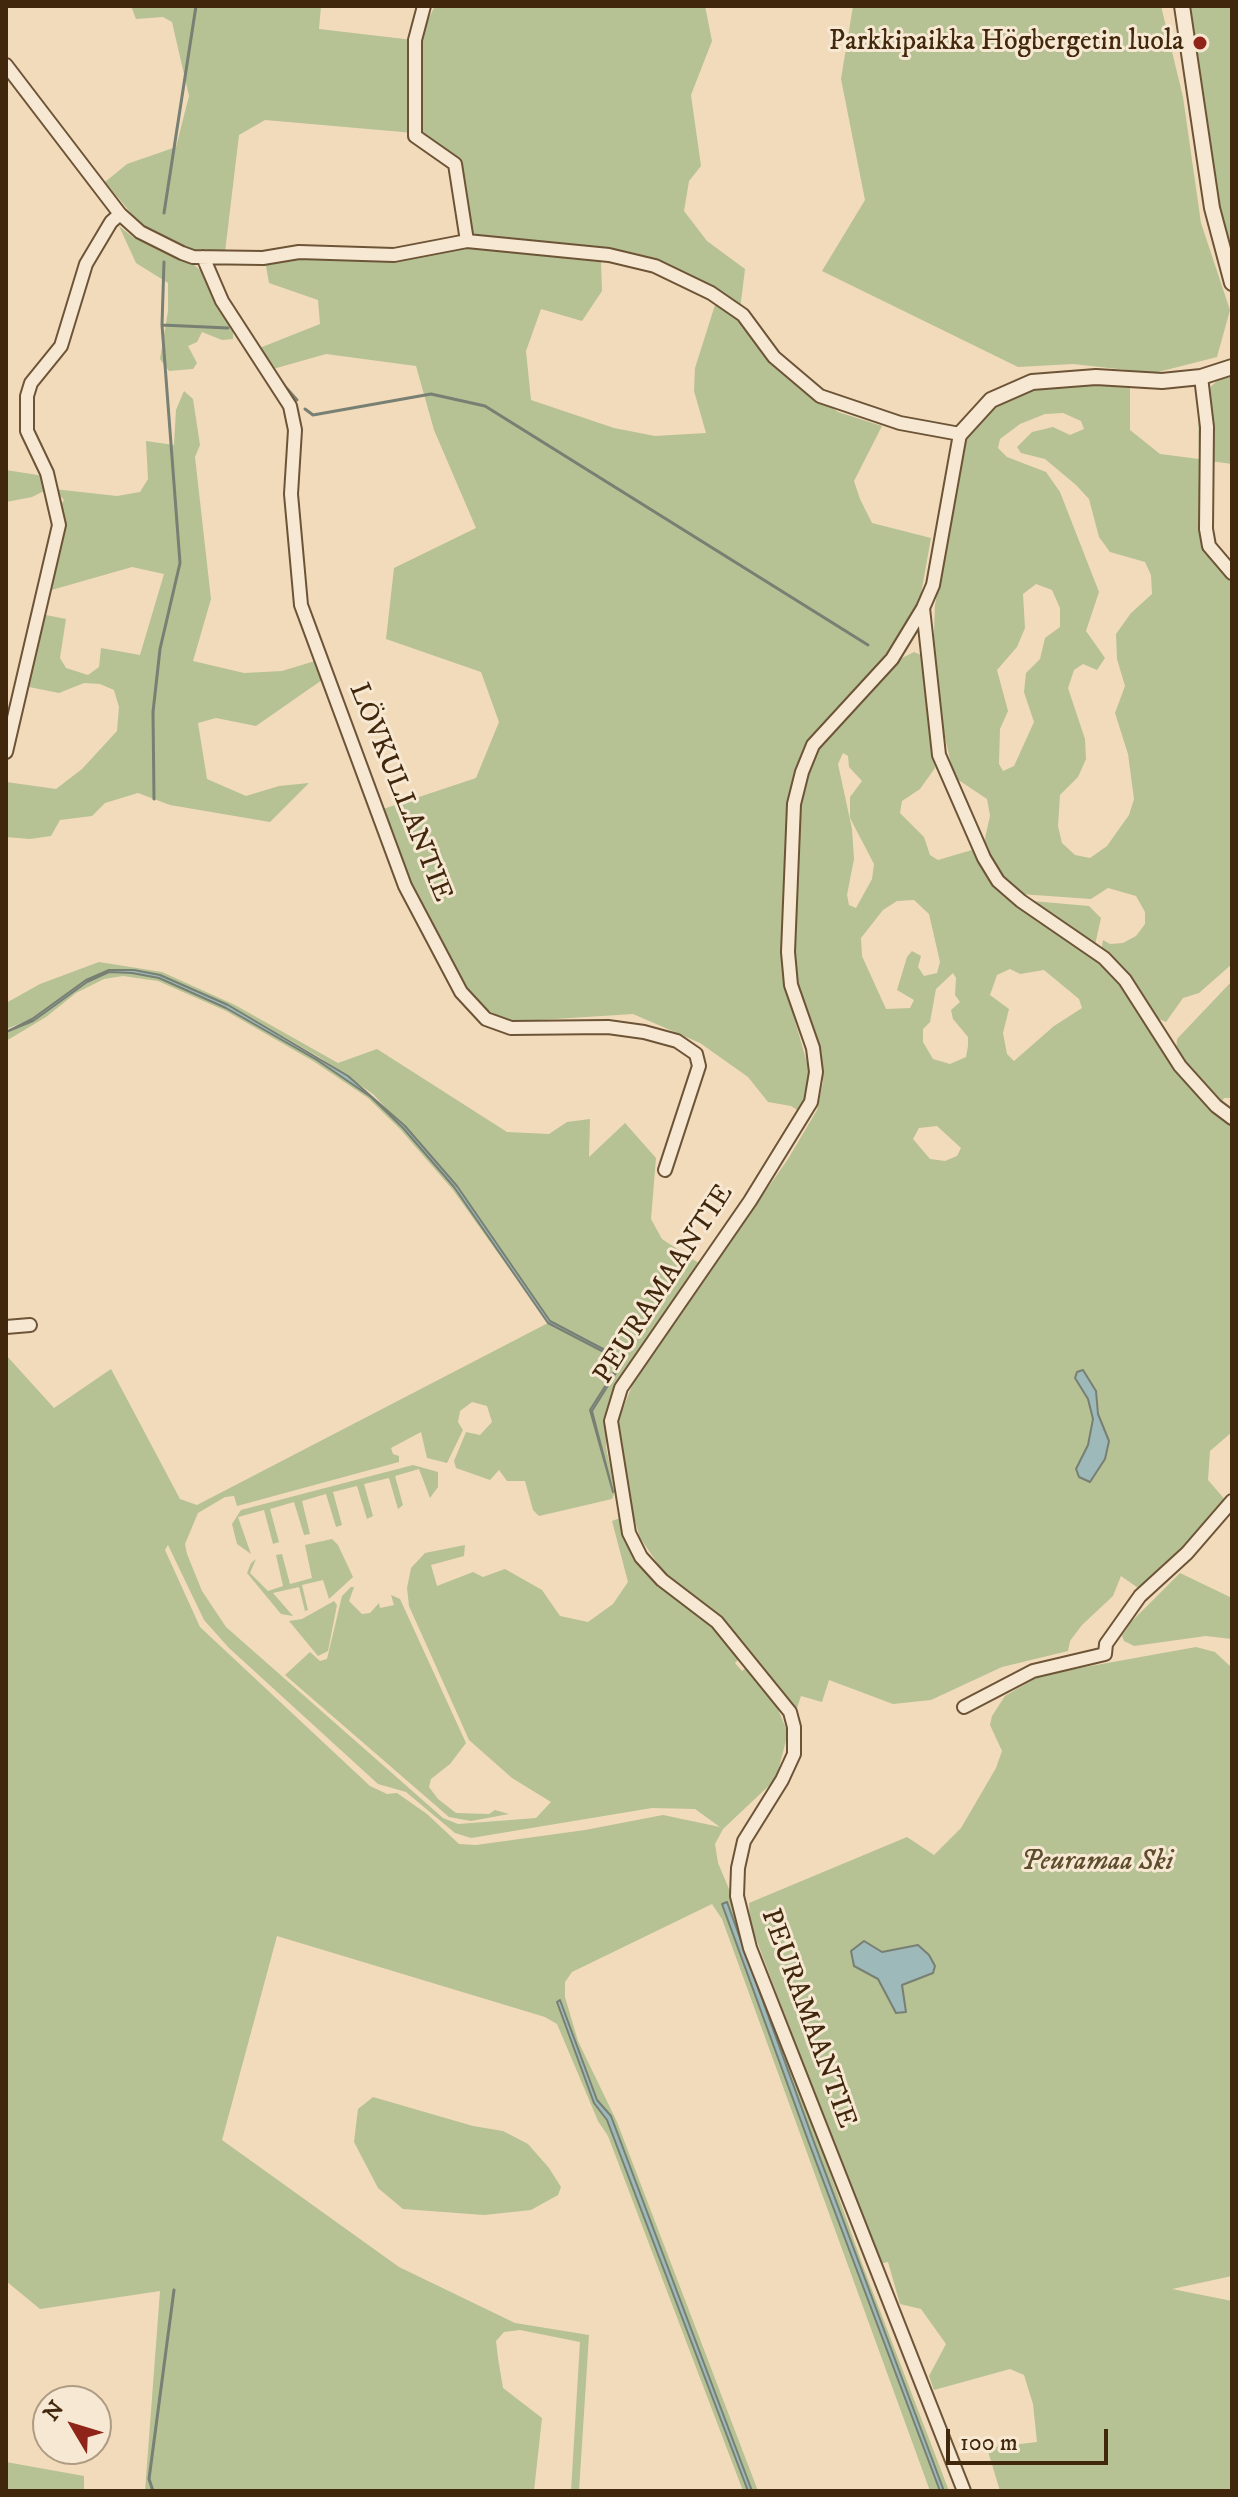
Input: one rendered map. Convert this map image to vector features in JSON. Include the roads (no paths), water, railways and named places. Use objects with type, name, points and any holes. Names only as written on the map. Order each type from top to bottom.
[{"type":"street","points":[[424,6],[415,40],[415,136],[455,164],[467,241]]},
{"type":"street","points":[[1182,6],[1212,208],[1232,283]]},
{"type":"street","points":[[6,65],[120,214],[140,232],[165,246],[203,257],[263,258],[299,252],[394,255],[467,241],[609,255],[655,266],[711,293],[743,315],[774,357],[820,396],[900,423],[960,434],[991,400],[1032,382],[1096,377],[1162,381],[1232,367]]},
{"type":"street","points":[[6,752],[59,525],[47,473],[27,431],[27,396],[31,383],[61,346],[86,264],[111,222],[120,214]]},
{"type":"street","name":"LÖVKULLANTIE","points":[[203,257],[222,301],[290,406],[295,430],[291,494],[301,605],[405,886],[470,1006],[498,1026],[608,1027],[644,1032],[677,1041],[696,1054],[699,1066],[665,1170]]},
{"type":"street","points":[[1208,374],[1232,355]]},
{"type":"street","points":[[1208,374],[1206,529],[1209,546],[1232,573]]},
{"type":"street","name":"PEURAMAANTIE","points":[[960,434],[933,585],[923,608],[905,641],[880,673],[813,745],[794,804],[788,952],[791,985],[813,1048],[816,1072],[811,1102],[750,1201],[621,1388],[611,1421],[629,1533],[641,1557],[662,1580],[717,1622],[790,1712],[794,1727],[794,1754],[789,1768],[744,1841],[738,1868],[737,1896],[750,1948],[964,2491]]},
{"type":"street","points":[[923,608],[939,755],[984,858],[998,881],[1021,901],[1104,958],[1125,980],[1183,1069],[1216,1106],[1232,1118]]},
{"type":"street","points":[[905,641],[929,647]]},
{"type":"street","points":[[6,1327],[30,1325]]},
{"type":"street","points":[[964,1707],[1033,1671],[1105,1654],[1106,1644],[1140,1596],[1187,1553],[1232,1501]]},
{"type":"water","points":[[109,970],[134,970],[160,975],[228,1005],[348,1076],[405,1126],[457,1186],[550,1321],[624,1360],[592,1411],[613,1492],[590,1410],[621,1361],[548,1323],[454,1187],[403,1128],[371,1097],[317,1060],[226,1008],[159,978],[132,973],[109,972],[87,982],[33,1021],[6,1032],[32,1019],[86,980]]},
{"type":"water","points":[[1083,1370],[1096,1391],[1098,1414],[1109,1441],[1105,1459],[1090,1482],[1079,1477],[1076,1469],[1088,1445],[1093,1419],[1088,1399],[1075,1378],[1077,1372]]},
{"type":"water","points":[[727,1902],[944,2491],[940,2491],[809,2143],[722,1904]]},
{"type":"water","points":[[864,1941],[882,1952],[918,1945],[929,1955],[935,1966],[933,1973],[902,1985],[906,2012],[896,2013],[878,1979],[854,1966],[851,1951]]},
{"type":"water","points":[[560,2000],[597,2100],[611,2116],[752,2491],[748,2491],[607,2120],[594,2103],[557,2002]]},
{"type":"waterway","points":[[164,213],[196,6]]},
{"type":"waterway","points":[[164,262],[162,325],[228,328]]},
{"type":"waterway","points":[[154,799],[153,712],[160,649],[180,563],[162,325]]},
{"type":"waterway","points":[[281,382],[297,400]]},
{"type":"waterway","points":[[305,409],[313,415],[431,394],[485,406],[868,645]]},
{"type":"waterway","points":[[153,2491],[149,2479],[174,2290]]},
{"type":"place","name":"Parkkipaikka Högbergetin luola","points":[[1200,43]]},
{"type":"park label","name":"Peuramaa Ski","points":[[1097,1863]]}]
